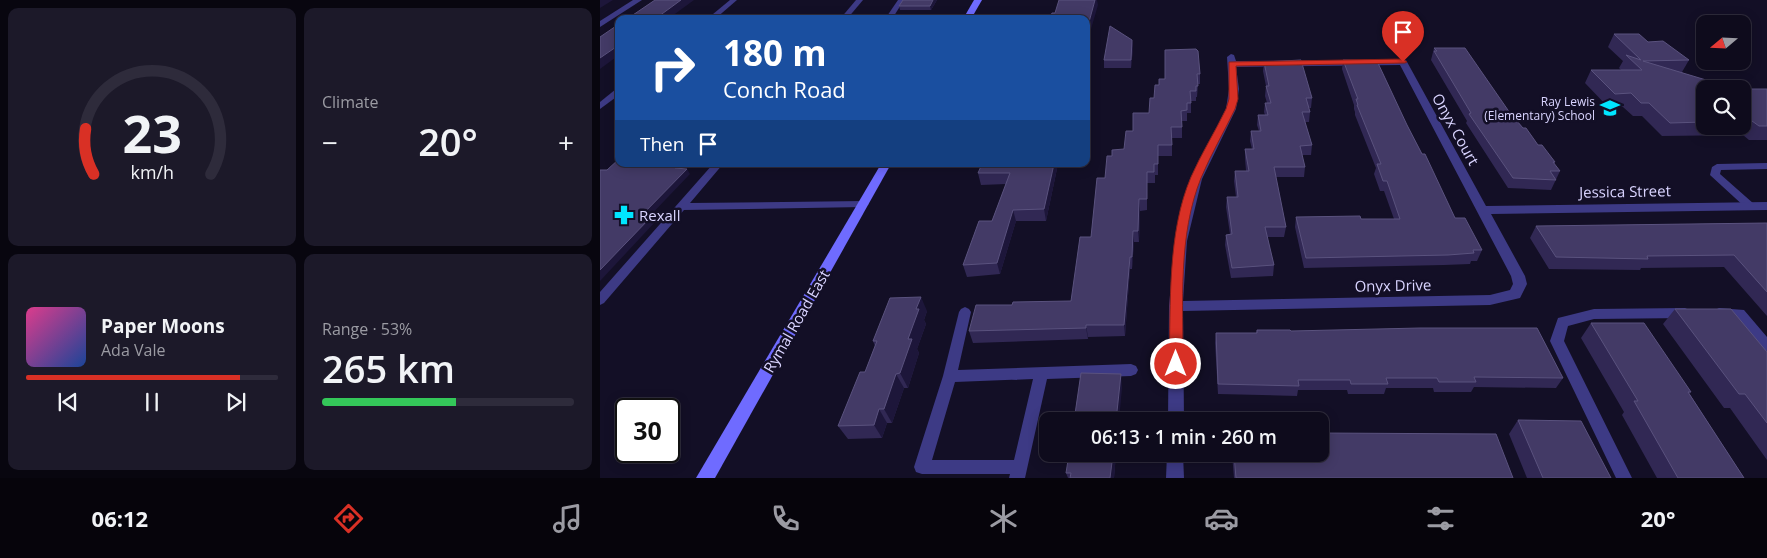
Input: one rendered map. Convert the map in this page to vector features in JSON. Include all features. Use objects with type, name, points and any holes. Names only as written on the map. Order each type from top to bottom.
[{"type":"main road","points":[[969,15],[978,0]]},
{"type":"main road","name":"Rymal Road East","points":[[705,478],[884,167]]},
{"type":"street","points":[[615,15],[638,0]]},
{"type":"street","points":[[600,25],[615,15]]},
{"type":"street","name":"Onyx Court","points":[[1176,306],[1178,264],[1185,217],[1196,178],[1231,109],[1234,99],[1232,61],[1403,62],[1483,210]]},
{"type":"street","name":"Jessica Street","points":[[1483,210],[1767,206]]},
{"type":"street","name":"Onyx Drive","points":[[1176,306],[1490,300],[1510,296],[1515,294],[1518,289],[1520,284],[1518,276],[1483,210]]},
{"type":"street","points":[[1176,306],[1176,412]]},
{"type":"street","points":[[1175,462],[1175,478]]},
{"type":"lane","points":[[715,15],[734,0]]},
{"type":"lane","points":[[847,15],[860,0]]},
{"type":"lane","points":[[891,15],[902,0]]},
{"type":"lane","points":[[600,106],[615,94]]},
{"type":"lane","points":[[1750,206],[1715,175],[1717,167],[1767,166]]},
{"type":"lane","points":[[600,300],[715,167]]},
{"type":"lane","points":[[681,207],[864,204]]},
{"type":"lane","points":[[965,312],[950,376],[922,468],[1018,473],[1042,372]]},
{"type":"lane","points":[[1624,478],[1557,341],[1564,322],[1594,314],[1740,313],[1767,346]]},
{"type":"lane","points":[[950,376],[1131,370]]},
{"type":"building","points":[[655,0],[681,0],[660,15],[633,15]]},
{"type":"building","points":[[903,0],[933,0],[930,6],[899,6]]},
{"type":"building","points":[[1059,0],[1095,0],[1090,18],[1090,15],[1051,15],[1055,13]]},
{"type":"building","points":[[1110,26],[1132,40],[1131,60],[1104,60]]},
{"type":"building","points":[[615,27],[615,48],[600,58],[600,37]]},
{"type":"building","points":[[1614,34],[1639,34],[1648,42],[1663,41],[1689,60],[1643,61],[1706,80],[1696,80],[1696,122],[1670,123],[1649,103],[1641,103],[1631,93],[1615,94],[1591,70],[1642,70],[1626,55],[1641,60]]},
{"type":"building","points":[[1434,48],[1465,48],[1510,113],[1523,128],[1526,128],[1538,145],[1542,145],[1555,162],[1553,162],[1560,171],[1550,171],[1556,180],[1513,178],[1469,114],[1471,113]]},
{"type":"building","points":[[1196,49],[1198,51],[1200,74],[1197,74],[1198,86],[1196,86],[1196,91],[1190,91],[1191,103],[1187,103],[1187,110],[1181,111],[1182,127],[1171,127],[1172,145],[1158,145],[1158,164],[1154,164],[1154,172],[1147,172],[1147,199],[1139,199],[1138,231],[1133,231],[1124,325],[1086,325],[1086,328],[969,331],[976,305],[1012,305],[1013,302],[1071,301],[1080,237],[1091,237],[1097,178],[1105,178],[1107,156],[1112,156],[1112,150],[1124,149],[1126,131],[1133,131],[1133,113],[1149,113],[1150,98],[1154,98],[1155,85],[1159,85],[1159,79],[1165,79],[1165,50]]},
{"type":"building","points":[[1301,60],[1312,98],[1306,98],[1310,112],[1302,112],[1312,145],[1300,146],[1305,167],[1274,167],[1286,227],[1265,227],[1274,265],[1232,268],[1226,235],[1232,234],[1227,197],[1238,197],[1235,171],[1249,171],[1245,149],[1254,149],[1251,131],[1261,131],[1258,115],[1268,115],[1265,103],[1271,103],[1266,86],[1269,86],[1264,62]]},
{"type":"building","points":[[1343,60],[1377,61],[1407,125],[1422,154],[1425,154],[1455,218],[1465,218],[1482,250],[1473,250],[1474,253],[1448,255],[1306,258],[1296,217],[1360,216],[1361,219],[1400,219],[1387,181],[1383,181],[1377,164],[1381,164],[1357,105],[1356,99],[1358,99]]},
{"type":"building","points":[[1751,89],[1767,89],[1767,126],[1759,126],[1752,121]]},
{"type":"building","points":[[615,163],[615,167],[676,167],[687,169],[640,217],[651,217],[600,270],[600,170],[607,170]]},
{"type":"building","points":[[981,167],[1053,167],[1044,209],[1013,210],[997,263],[963,265],[979,221],[992,221],[1010,173],[978,173]]},
{"type":"building","points":[[1767,223],[1767,292],[1734,255],[1647,256],[1648,259],[1556,257],[1536,226]]},
{"type":"building","points":[[921,297],[916,309],[919,309],[908,339],[912,339],[900,373],[896,374],[884,409],[879,409],[874,425],[838,426],[860,372],[865,372],[877,341],[873,341],[890,298]]},
{"type":"building","points":[[1675,309],[1731,309],[1767,352],[1767,423],[1745,394],[1739,394]]},
{"type":"building","points":[[1591,323],[1644,323],[1691,392],[1688,392],[1744,478],[1678,478],[1634,401],[1638,401]]},
{"type":"building","points":[[1537,328],[1563,378],[1474,377],[1476,382],[1439,382],[1437,378],[1386,378],[1388,384],[1351,384],[1350,380],[1298,380],[1299,386],[1218,384],[1216,333],[1257,333],[1257,330]]},
{"type":"building","points":[[1081,373],[1121,374],[1117,412],[1075,412]]},
{"type":"building","points":[[1518,420],[1581,421],[1611,478],[1543,478]]},
{"type":"building","points":[[1329,433],[1496,434],[1513,478],[1236,478],[1235,462],[1329,462]]},
{"type":"building","points":[[1068,462],[1112,462],[1110,478],[1070,478],[1071,473],[1066,473]]},
{"type":"place","name":"Ray Lewis (Elementary) School","points":[[1610,108]]},
{"type":"place","name":"Rexall","points":[[624,215]]},
{"type":"route","points":[[1176,364],[1178,264],[1185,217],[1196,178],[1231,109],[1234,99],[1232,64],[1403,62]]}]
